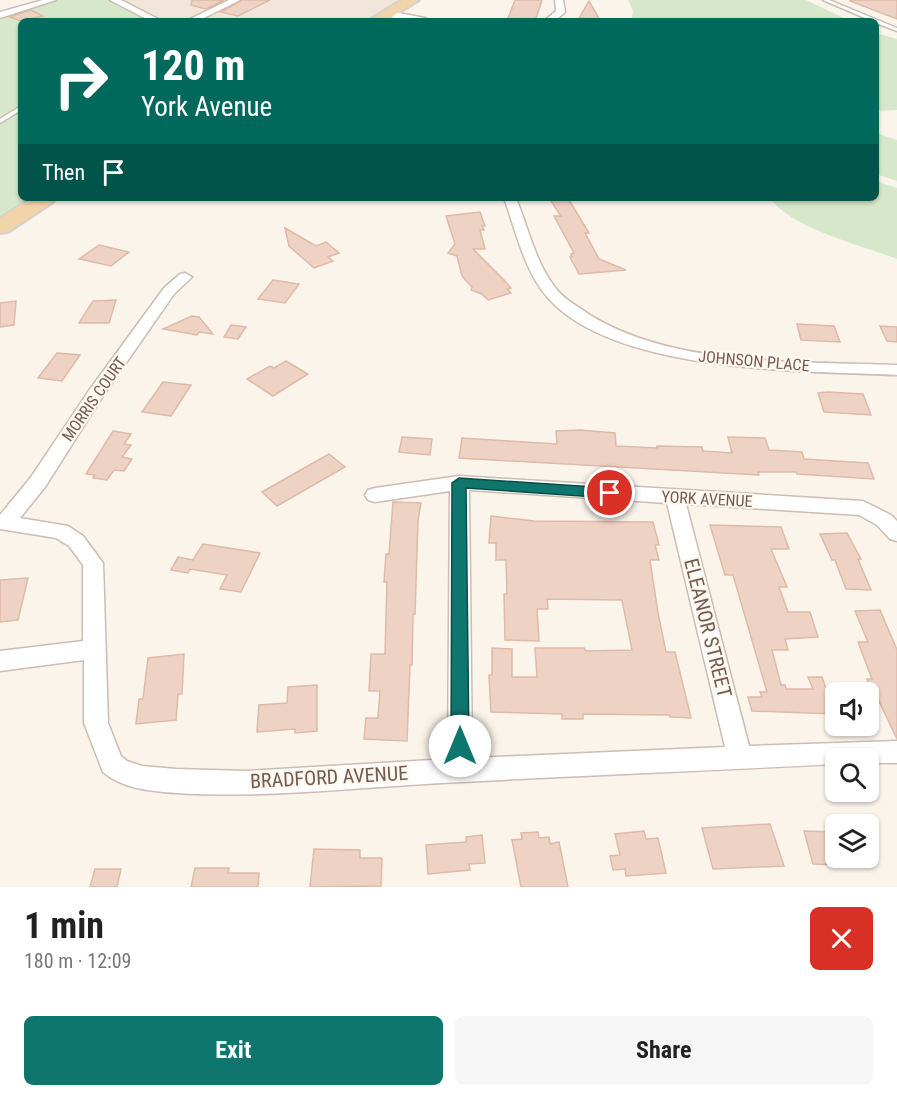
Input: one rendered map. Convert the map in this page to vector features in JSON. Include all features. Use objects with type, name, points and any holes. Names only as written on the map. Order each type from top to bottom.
[{"type":"main road","points":[[382,18],[412,0]]},
{"type":"main road","points":[[0,227],[41,201]]},
{"type":"street","points":[[0,15],[52,0]]},
{"type":"street","points":[[114,0],[151,18]]},
{"type":"street","points":[[197,18],[236,0]]},
{"type":"street","points":[[553,18],[561,12],[559,0]]},
{"type":"street","name":"JOHNSON PLACE","points":[[511,201],[541,278],[555,297],[583,317],[620,336],[668,351],[725,362],[897,370]]},
{"type":"street","name":"MORRIS COURT","points":[[3,523],[38,482],[94,396],[169,291],[184,278]]},
{"type":"street","points":[[459,483],[460,770]]},
{"type":"street","name":"YORK AVENUE","points":[[375,495],[459,483],[863,508],[884,520],[894,531]]},
{"type":"street","name":"ELEANOR STREET","points":[[675,498],[740,759]]},
{"type":"street","name":"BRADFORD AVENUE","points":[[3,523],[61,531],[76,541],[93,563],[96,723],[112,764],[116,769],[132,775],[176,781],[286,781],[460,770],[740,759],[875,751],[897,752]]},
{"type":"street","points":[[0,662],[96,649]]},
{"type":"lane","points":[[825,0],[869,18]]},
{"type":"lane","points":[[879,22],[897,30]]},
{"type":"lane","points":[[0,121],[18,110]]},
{"type":"shaded area","points":[[61,0],[405,0],[370,18],[140,18]]},
{"type":"green space","points":[[54,0],[109,0],[154,18],[18,18],[18,201],[53,201],[0,232],[0,16]]},
{"type":"green space","points":[[628,0],[806,0],[844,18],[632,18],[633,11]]},
{"type":"green space","points":[[879,34],[897,39],[897,110],[879,111]]},
{"type":"green space","points":[[879,134],[897,140],[897,181],[879,175]]},
{"type":"green space","points":[[879,182],[897,188],[897,259],[828,235],[780,209],[773,201],[879,201]]},
{"type":"building","points":[[192,0],[224,0],[206,9],[191,5]]},
{"type":"building","points":[[242,0],[270,0],[238,16],[221,12]]},
{"type":"building","points":[[515,0],[542,0],[536,18],[508,18]]},
{"type":"building","points":[[897,0],[897,19],[850,1]]},
{"type":"building","points":[[589,1],[599,18],[579,18]]},
{"type":"building","points":[[31,10],[43,16],[18,18],[18,20],[10,17]]},
{"type":"building","points":[[551,201],[570,201],[589,233],[585,233],[599,259],[626,270],[579,274],[570,257],[574,253],[554,216],[561,216]]},
{"type":"building","points":[[480,212],[485,226],[482,226],[484,230],[480,230],[485,249],[473,249],[511,288],[507,289],[511,293],[488,300],[482,294],[471,290],[472,287],[462,276],[457,256],[448,253],[455,244],[446,216]]},
{"type":"building","points":[[285,228],[316,246],[326,242],[339,253],[328,257],[333,261],[314,268],[289,246]]},
{"type":"building","points":[[99,245],[129,252],[111,266],[79,259]]},
{"type":"building","points":[[273,280],[299,284],[285,303],[258,299]]},
{"type":"building","points":[[116,300],[109,323],[79,323],[93,301]]},
{"type":"building","points":[[16,301],[14,325],[0,327],[0,303]]},
{"type":"building","points":[[192,316],[199,317],[213,334],[199,332],[197,335],[163,329]]},
{"type":"building","points":[[797,324],[834,326],[840,342],[801,340]]},
{"type":"building","points":[[231,325],[246,327],[238,339],[224,337]]},
{"type":"building","points":[[880,326],[897,327],[897,342],[887,341]]},
{"type":"building","points":[[57,353],[80,355],[62,381],[38,378]]},
{"type":"building","points":[[286,361],[308,374],[273,396],[247,379],[270,366],[274,368]]},
{"type":"building","points":[[163,382],[191,385],[171,416],[142,412]]},
{"type":"building","points":[[818,393],[863,394],[871,415],[824,412]]},
{"type":"building","points":[[580,430],[615,433],[616,446],[702,447],[703,451],[732,453],[728,437],[765,438],[769,450],[802,452],[804,459],[868,463],[874,479],[797,474],[796,472],[758,472],[759,475],[459,458],[462,438],[557,444],[556,431]]},
{"type":"building","points":[[113,431],[131,434],[124,444],[131,445],[122,457],[132,459],[124,471],[114,470],[107,480],[93,478],[95,475],[86,474]]},
{"type":"building","points":[[402,437],[432,439],[430,455],[399,452]]},
{"type":"building","points":[[329,454],[345,467],[277,506],[262,492]]},
{"type":"building","points":[[393,502],[421,503],[418,521],[407,741],[364,739],[366,718],[378,718],[380,691],[369,691],[371,654],[385,654],[387,582],[384,582],[386,554],[389,554]]},
{"type":"building","points":[[491,516],[534,521],[653,522],[659,545],[655,545],[659,560],[650,560],[658,613],[666,652],[675,652],[691,718],[670,717],[669,715],[583,714],[583,719],[562,719],[562,714],[491,712],[489,675],[492,675],[492,648],[512,649],[512,677],[537,677],[535,648],[584,648],[586,651],[632,650],[622,600],[547,599],[548,609],[537,609],[539,641],[505,640],[506,560],[496,560],[496,543],[489,543]]},
{"type":"building","points":[[710,525],[781,527],[789,549],[771,549],[787,587],[779,587],[788,612],[810,612],[818,637],[785,639],[788,650],[772,650],[781,685],[785,685],[786,689],[813,689],[808,677],[822,677],[825,686],[825,714],[752,711],[748,697],[762,697],[760,692],[767,692],[733,575],[725,575]]},
{"type":"building","points":[[847,533],[861,559],[858,559],[871,590],[846,589],[835,560],[832,560],[820,534]]},
{"type":"building","points":[[203,544],[260,553],[241,592],[220,589],[227,575],[190,569],[188,573],[171,570],[178,557],[193,560]]},
{"type":"building","points":[[28,578],[18,620],[0,622],[0,580]]},
{"type":"building","points":[[880,610],[897,650],[897,739],[879,701],[879,682],[868,682],[867,679],[872,679],[858,642],[868,642],[855,611]]},
{"type":"building","points":[[184,654],[182,694],[178,694],[176,720],[136,724],[139,699],[143,699],[148,658]]},
{"type":"building","points":[[317,685],[317,731],[295,733],[295,729],[257,732],[259,705],[287,703],[288,687]]},
{"type":"building","points":[[770,824],[784,866],[713,869],[702,828]]},
{"type":"building","points":[[644,831],[646,839],[658,838],[666,873],[626,876],[625,869],[613,870],[610,856],[620,855],[615,834]]},
{"type":"building","points":[[804,831],[825,832],[825,865],[813,864]]},
{"type":"building","points":[[538,832],[539,838],[549,837],[550,844],[559,842],[568,887],[521,887],[512,840],[522,839],[521,833]]},
{"type":"building","points":[[482,835],[485,863],[469,864],[470,870],[428,874],[426,845],[466,842],[466,837]]},
{"type":"building","points":[[314,849],[360,850],[360,858],[382,858],[381,886],[310,887]]},
{"type":"building","points":[[195,868],[229,868],[228,873],[259,873],[258,887],[191,887]]},
{"type":"building","points":[[95,869],[121,869],[117,887],[90,887]]},
{"type":"route","points":[[460,746],[459,483],[610,493]]}]
